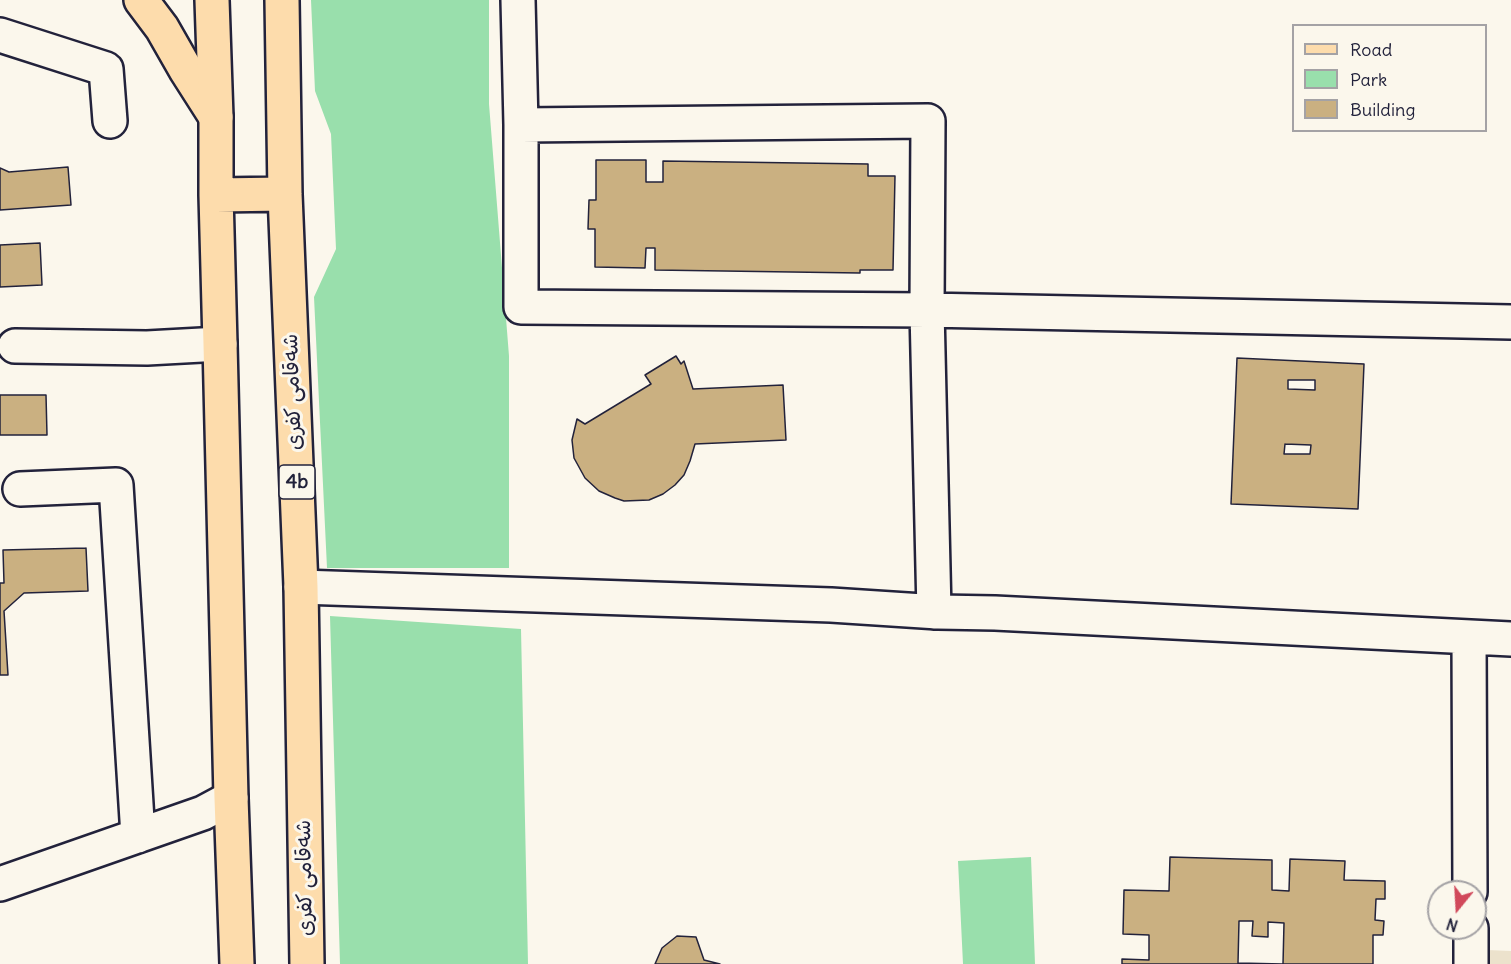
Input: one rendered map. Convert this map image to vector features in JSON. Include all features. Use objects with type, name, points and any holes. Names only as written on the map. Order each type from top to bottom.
[{"type":"main road","points":[[141,0],[162,28],[216,117]]},
{"type":"main road","points":[[212,0],[237,964]]},
{"type":"main road","name":"شەقامی کفری","points":[[282,0],[285,194],[301,587],[307,964]]},
{"type":"main road","points":[[216,195],[285,194]]},
{"type":"street","points":[[518,0],[521,308],[927,310],[1511,322]]},
{"type":"street","points":[[0,34],[106,69],[110,121]]},
{"type":"street","points":[[521,125],[928,121],[927,310],[934,612]]},
{"type":"street","points":[[15,346],[147,348],[220,344]]},
{"type":"street","points":[[20,489],[116,485],[138,836]]},
{"type":"street","points":[[301,587],[831,605],[934,612],[995,613],[1511,639]]},
{"type":"street","points":[[1469,637],[1470,880]]},
{"type":"street","points":[[0,884],[203,813],[231,798]]},
{"type":"street","points":[[1471,940],[1471,964]]},
{"type":"shaded area","points":[[1487,950],[1511,951],[1511,964],[1487,964]]},
{"type":"green space","points":[[311,0],[489,0],[489,104],[509,356],[509,568],[327,568],[314,297],[336,249],[331,134],[315,91]]},
{"type":"green space","points":[[330,616],[521,629],[528,964],[340,964]]},
{"type":"green space","points":[[1031,857],[1035,964],[963,964],[958,861]]},
{"type":"building","points":[[596,160],[646,160],[646,182],[663,182],[663,161],[868,164],[868,176],[895,176],[893,270],[860,270],[860,273],[655,270],[655,248],[646,248],[645,268],[595,267],[595,229],[588,229],[589,200],[596,200]]},
{"type":"building","points":[[68,167],[71,205],[0,210],[0,168],[9,172]]},
{"type":"building","points":[[40,243],[42,285],[0,287],[0,245]]},
{"type":"building","points":[[676,356],[681,364],[684,361],[693,389],[783,385],[786,440],[695,444],[684,475],[663,494],[649,500],[624,501],[599,491],[585,478],[574,458],[572,440],[577,419],[585,424],[651,384],[645,375]]},
{"type":"building","points":[[1237,358],[1364,364],[1358,509],[1231,504]],"holes":[[[1288,380],[1315,380],[1315,390],[1288,389]],[[1285,444],[1311,445],[1310,454],[1284,454]]]},
{"type":"building","points":[[0,395],[46,395],[47,435],[0,435]]},
{"type":"building","points":[[86,548],[88,591],[24,593],[4,611],[8,675],[0,675],[0,583],[4,583],[3,550]]},
{"type":"building","points":[[1170,857],[1272,860],[1272,890],[1289,891],[1290,859],[1345,861],[1344,880],[1385,881],[1385,899],[1376,899],[1375,920],[1384,921],[1383,935],[1373,935],[1373,964],[1283,964],[1122,964],[1122,959],[1149,960],[1149,935],[1123,934],[1124,890],[1169,891]],"holes":[[[1239,921],[1253,921],[1252,936],[1268,937],[1268,922],[1284,923],[1283,964],[1238,963]]]},
{"type":"building","points":[[677,936],[696,937],[704,960],[720,964],[655,964],[662,948]]}]
